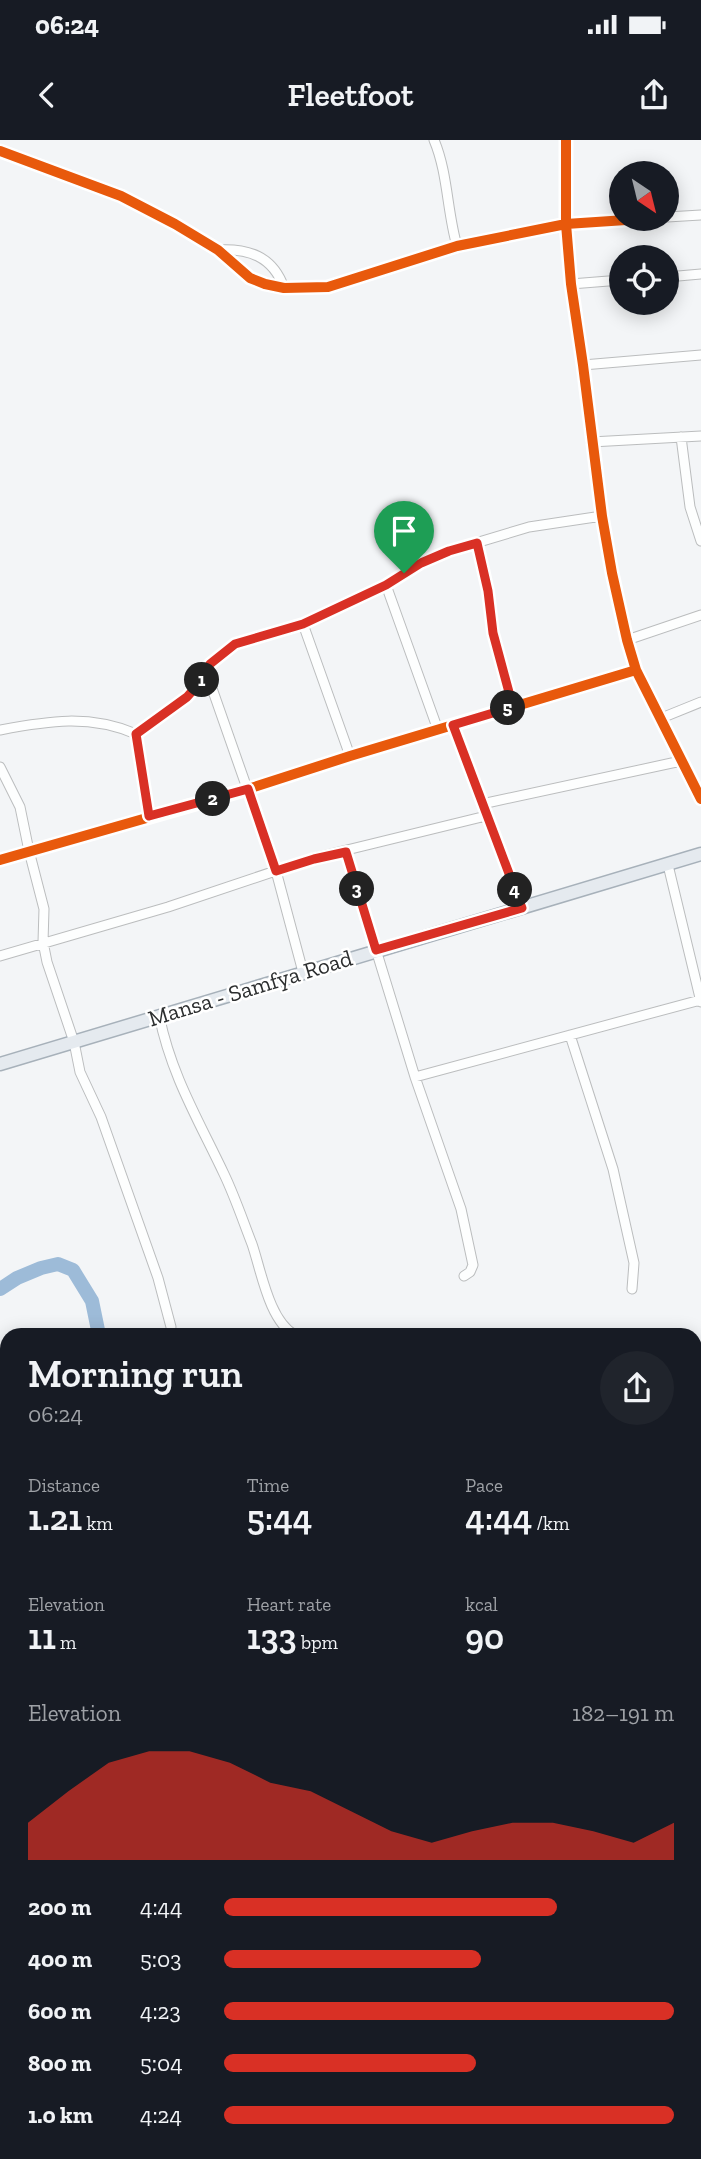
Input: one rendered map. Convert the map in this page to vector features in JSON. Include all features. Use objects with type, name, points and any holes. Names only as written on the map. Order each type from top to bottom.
[{"type":"main road","name":"Mansa - Samfya Road","points":[[0,1065],[701,854]]},
{"type":"street","points":[[434,140],[441,158],[451,227],[457,246]]},
{"type":"street","points":[[566,140],[566,224],[571,284],[602,516],[627,639],[636,670],[701,799]]},
{"type":"street","points":[[0,151],[121,196],[217,250],[250,278],[284,288],[328,287],[457,246],[566,224],[609,221]]},
{"type":"street","points":[[679,216],[701,215]]},
{"type":"street","points":[[217,250],[246,250],[259,255],[278,273],[284,288]]},
{"type":"street","points":[[679,275],[701,274]]},
{"type":"street","points":[[571,284],[609,281]]},
{"type":"street","points":[[583,365],[701,355]]},
{"type":"street","points":[[591,442],[701,436]]},
{"type":"street","points":[[681,437],[690,507],[701,541]]},
{"type":"street","points":[[136,734],[187,697],[206,674],[210,664],[235,644],[303,624],[386,585],[421,563],[449,551],[529,527],[602,516]]},
{"type":"street","points":[[477,543],[488,591],[493,633],[513,707]]},
{"type":"street","points":[[386,585],[438,730]]},
{"type":"street","points":[[627,639],[701,615]]},
{"type":"street","points":[[303,624],[350,756]]},
{"type":"street","points":[[0,860],[248,789],[636,670]]},
{"type":"street","points":[[206,674],[276,871],[303,972]]},
{"type":"street","points":[[659,719],[701,702]]},
{"type":"street","points":[[0,730],[52,720],[78,720],[123,728],[136,734]]},
{"type":"street","points":[[453,725],[522,908]]},
{"type":"street","points":[[136,734],[149,816]]},
{"type":"street","points":[[482,804],[681,761]]},
{"type":"street","points":[[0,767],[20,807],[44,909],[43,942],[47,962],[74,1042],[80,1072],[101,1117],[158,1278],[171,1327]]},
{"type":"street","points":[[0,956],[168,907],[314,859],[486,816]]},
{"type":"street","points":[[346,852],[415,1077],[469,1240],[473,1265],[470,1272],[464,1276]]},
{"type":"street","points":[[415,1077],[701,1001],[668,865]]},
{"type":"street","points":[[159,1016],[178,1081],[225,1176],[255,1253],[266,1293],[286,1328]]},
{"type":"street","points":[[570,1035],[613,1169],[634,1263],[632,1289]]},
{"type":"waterway","points":[[0,1289],[17,1278],[58,1264],[73,1270],[92,1301],[98,1328]]},
{"type":"cycle path","points":[[566,140],[566,224],[571,284],[612,573],[636,670],[701,799]]},
{"type":"cycle path","points":[[0,151],[121,196],[218,250],[250,278],[284,288],[328,287],[457,246],[566,224],[609,221]]},
{"type":"cycle path","points":[[0,860],[248,789],[636,670]]},
{"type":"route","points":[[477,543],[488,591],[493,633],[513,707],[453,725],[522,908],[376,950],[346,852],[276,871],[248,789],[149,816],[136,734],[187,697],[202,680],[210,664],[235,644],[303,624],[386,585],[404,573],[449,551],[477,543]]}]
